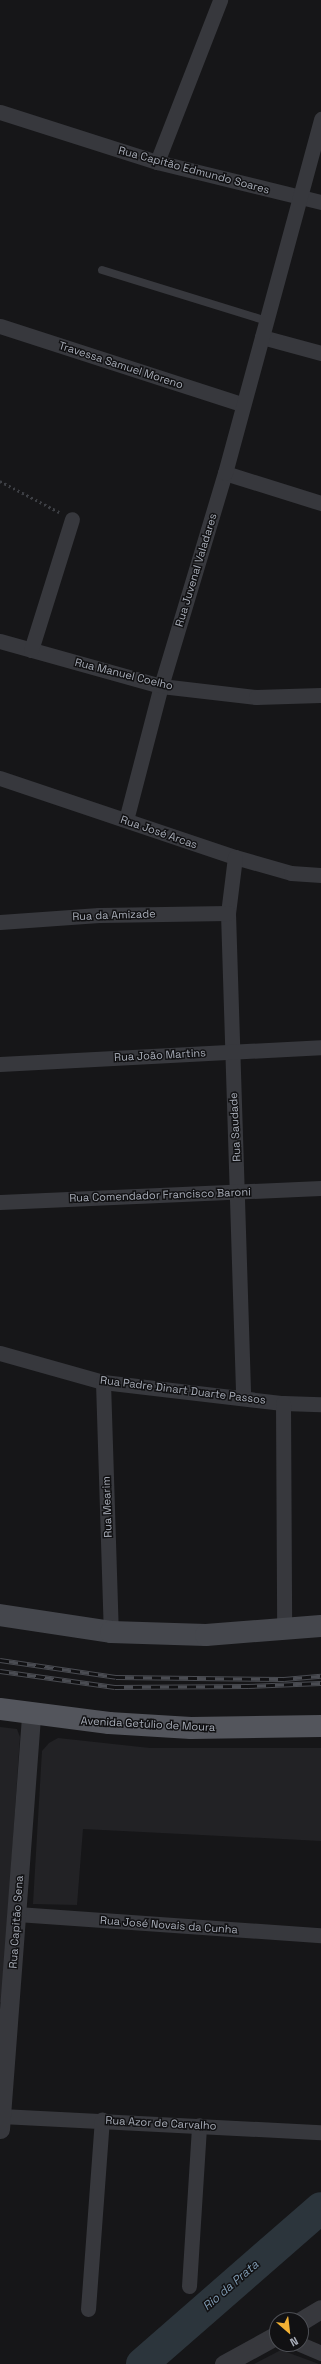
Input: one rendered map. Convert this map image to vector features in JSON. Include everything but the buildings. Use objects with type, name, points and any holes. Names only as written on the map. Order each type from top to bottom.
[{"type":"main road","points":[[0,1615],[111,1632],[206,1635],[321,1626]]},
{"type":"main road","name":"Avenida Getúlio de Moura","points":[[0,1709],[31,1715],[191,1728],[321,1726]]},
{"type":"street","points":[[157,162],[220,0]]},
{"type":"street","name":"Rua Capitão Edmundo Soares","points":[[0,112],[157,162],[321,202]]},
{"type":"street","name":"Rua Juvenal Valadares","points":[[126,820],[161,686],[225,473],[242,404],[262,337],[264,320],[321,119]]},
{"type":"street","name":"Travessa Samuel Moreno","points":[[0,326],[242,404]]},
{"type":"street","points":[[262,337],[321,353]]},
{"type":"street","points":[[225,473],[321,502]]},
{"type":"street","points":[[31,650],[72,519]]},
{"type":"street","name":"Rua Manuel Coelho","points":[[0,641],[161,686],[256,697],[321,695]]},
{"type":"street","name":"Rua José Arcas","points":[[0,778],[235,857],[291,873],[321,875]]},
{"type":"street","name":"Rua Saudade","points":[[235,857],[228,913],[231,1052],[238,1192],[243,1397]]},
{"type":"street","name":"Rua da Amizade","points":[[0,922],[100,915],[228,913]]},
{"type":"street","name":"Rua João Martins","points":[[0,1064],[321,1047]]},
{"type":"street","name":"Rua Comendador Francisco Baroni","points":[[0,1202],[321,1188]]},
{"type":"street","name":"Rua Padre Dinart Duarte Passos","points":[[0,1353],[103,1382],[243,1397],[283,1403],[321,1404]]},
{"type":"street","name":"Rua Mearim","points":[[103,1382],[111,1632]]},
{"type":"street","points":[[283,1403],[284,1628]]},
{"type":"street","name":"Rua Capitão Sena","points":[[0,2122],[31,1715]]},
{"type":"street","name":"Rua José Novais da Cunha","points":[[17,1914],[321,1935]]},
{"type":"street","points":[[88,2309],[102,2120]]},
{"type":"street","name":"Rua Azor de Carvalho","points":[[0,2122],[102,2120],[321,2132]]},
{"type":"street","points":[[189,2286],[199,2125]]},
{"type":"street","points":[[309,2316],[321,2309]]},
{"type":"street","points":[[224,2364],[269,2339]]},
{"type":"street","points":[[309,2348],[321,2353]]},
{"type":"lane","points":[[102,270],[264,320]]},
{"type":"path","points":[[0,482],[72,519]]},
{"type":"shaded area","points":[[0,1727],[17,1729],[20,1737],[2,2002],[0,2002]]},
{"type":"shaded area","points":[[58,1738],[150,1748],[321,1748],[321,1841],[83,1829],[77,1905],[33,1904],[42,1751],[49,1743]]},
{"type":"shaded area","points":[[277,2352],[286,2352],[319,2364],[254,2364]]},
{"type":"waterway","name":"Rio da Prata","points":[[142,2364],[321,2208]]},
{"type":"railway","points":[[0,1660],[116,1677],[284,1679],[321,1676]]},
{"type":"railway","points":[[0,1671],[115,1687],[248,1686],[321,1683]]}]
